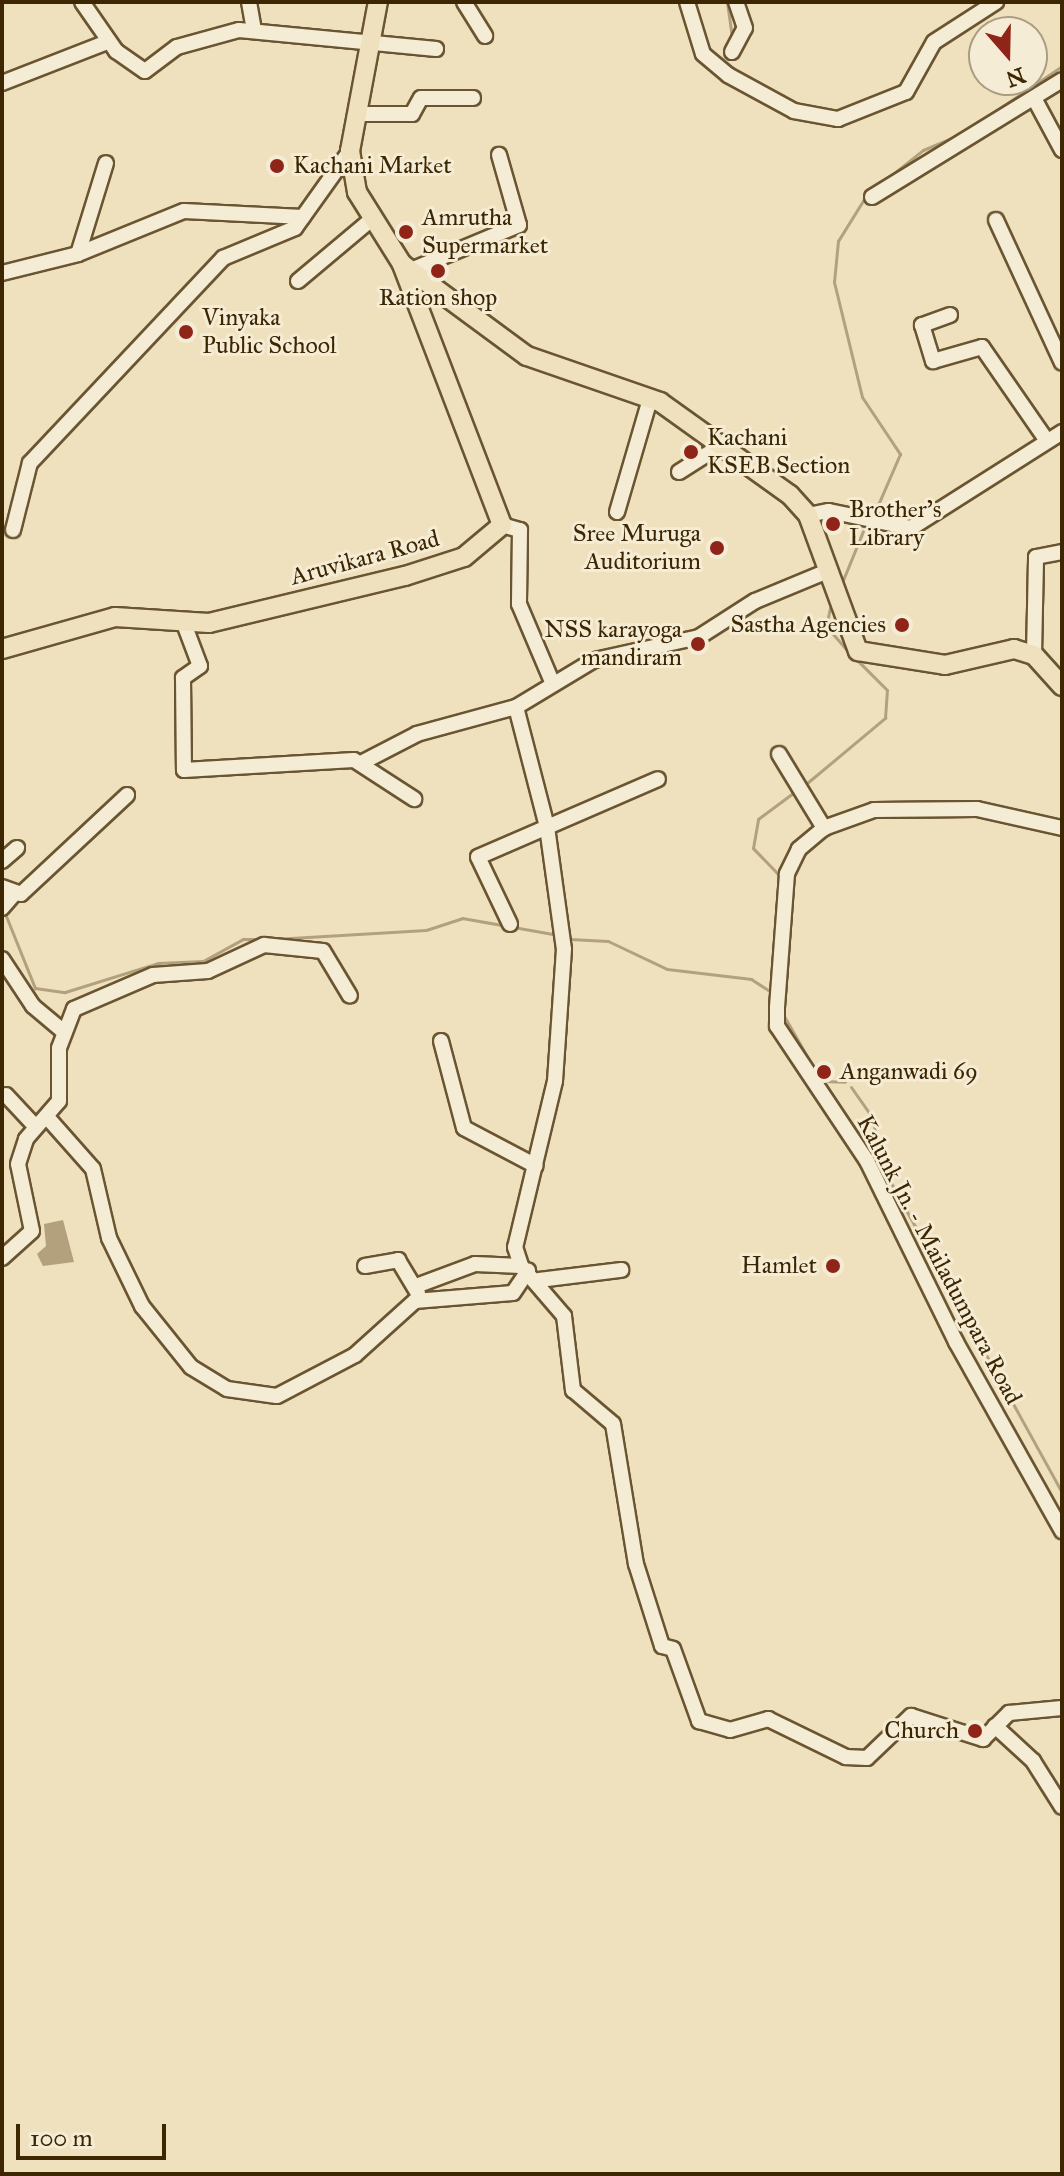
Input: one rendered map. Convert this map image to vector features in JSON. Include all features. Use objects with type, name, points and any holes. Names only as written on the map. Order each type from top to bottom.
[{"type":"main road","points":[[378,2],[367,44],[350,151],[357,192],[406,267],[502,525]]},
{"type":"main road","points":[[406,267],[527,356],[650,399],[808,515],[830,570],[846,634],[864,654],[945,665],[1014,649],[1034,655],[1062,686]]},
{"type":"main road","name":"Aruvikara Road","points":[[2,649],[115,617],[209,623],[438,567],[502,525]]},
{"type":"street","points":[[82,2],[107,42],[145,71],[177,47],[254,30],[436,49]]},
{"type":"street","points":[[249,2],[254,30]]},
{"type":"street","points":[[464,2],[485,36]]},
{"type":"street","points":[[687,2],[690,28],[703,54],[728,75],[794,111],[838,119],[906,92],[934,42],[996,2]]},
{"type":"street","points":[[732,52],[745,28],[736,2]]},
{"type":"street","points":[[2,83],[107,42]]},
{"type":"street","points":[[872,197],[1062,80]]},
{"type":"street","points":[[356,114],[412,114],[421,98],[473,98]]},
{"type":"street","points":[[1034,98],[1062,150]]},
{"type":"street","points":[[13,530],[30,463],[223,258],[288,232],[303,217],[350,151]]},
{"type":"street","points":[[406,267],[519,225],[499,155]]},
{"type":"street","points":[[78,254],[106,163]]},
{"type":"street","points":[[2,273],[78,254],[184,211],[303,217]]},
{"type":"street","points":[[298,281],[373,218]]},
{"type":"street","points":[[996,220],[1062,363]]},
{"type":"street","points":[[950,315],[922,325],[933,361],[982,347],[1047,441]]},
{"type":"street","points":[[617,512],[650,399]]},
{"type":"street","points":[[808,515],[829,511],[911,528],[1062,432]]},
{"type":"street","points":[[679,472],[717,448]]},
{"type":"street","points":[[502,525],[520,530],[519,604],[553,684]]},
{"type":"street","points":[[1034,655],[1036,557],[1062,552]]},
{"type":"street","points":[[183,621],[200,666],[183,678],[184,770],[363,762],[417,734],[516,707],[601,657],[699,637],[755,601],[830,570]]},
{"type":"street","points":[[516,707],[547,831],[564,949],[555,1081],[515,1247],[564,1316],[573,1390],[613,1424],[636,1564],[693,1715],[721,1730],[768,1719],[854,1758],[867,1758],[911,1716],[973,1739],[1009,1713],[1062,1708]]},
{"type":"street","points":[[779,754],[824,828],[874,810],[977,809],[1062,828]]},
{"type":"street","points":[[363,762],[414,799]]},
{"type":"street","points":[[510,924],[478,857],[547,831],[658,779]]},
{"type":"street","points":[[2,908],[8,891],[127,795]]},
{"type":"street","name":"Kalunk Jn. - Mailadumpara Road","points":[[824,828],[799,849],[787,874],[777,1026],[867,1161],[956,1342],[1062,1531]]},
{"type":"street","points":[[2,846],[17,848],[2,861]]},
{"type":"street","points":[[2,1258],[32,1231],[18,1164],[41,1122],[61,1095],[62,1030],[74,1009],[171,971],[208,971],[264,945],[323,951],[350,996]]},
{"type":"street","points":[[2,959],[33,1006],[62,1030]]},
{"type":"street","points":[[441,1041],[464,1128],[536,1166]]},
{"type":"street","points":[[6,1095],[93,1169],[109,1238],[142,1306],[191,1367],[227,1389],[277,1396],[320,1379],[416,1294],[475,1264],[530,1272],[621,1270]]},
{"type":"street","points":[[365,1266],[398,1260],[416,1294]]},
{"type":"street","points":[[416,1294],[513,1293],[530,1272]]},
{"type":"street","points":[[995,1726],[1033,1761],[1062,1807]]},
{"type":"shaded area","points":[[63,1220],[74,1262],[43,1266],[37,1254],[46,1246],[44,1224]]},
{"type":"waterway","points":[[727,2],[732,37]]},
{"type":"waterway","points":[[918,56],[931,36]]},
{"type":"waterway","points":[[966,131],[1062,66]]},
{"type":"waterway","points":[[892,90],[906,81]]},
{"type":"waterway","points":[[879,185],[923,150],[959,135]]},
{"type":"waterway","points":[[869,191],[838,241],[834,282],[862,397],[900,454],[874,514]]},
{"type":"waterway","points":[[841,585],[863,531]]},
{"type":"waterway","points":[[831,603],[826,626],[849,652]]},
{"type":"waterway","points":[[807,783],[885,718],[887,690],[855,658]]},
{"type":"waterway","points":[[778,874],[753,848],[758,819],[793,793]]},
{"type":"waterway","points":[[972,802],[1062,821]]},
{"type":"waterway","points":[[6,916],[35,988],[65,992],[158,963],[203,961],[243,939],[263,939]]},
{"type":"waterway","points":[[274,939],[426,930],[462,918],[553,934]]},
{"type":"waterway","points":[[570,939],[608,941],[667,969],[751,979],[771,992]]},
{"type":"waterway","points":[[785,997],[789,942]]},
{"type":"waterway","points":[[784,1016],[816,1072]]},
{"type":"waterway","points":[[822,1081],[845,1082]]},
{"type":"waterway","points":[[851,1087],[873,1118],[879,1161],[1062,1492]]},
{"type":"place","name":"Kachani Market","points":[[277,166]]},
{"type":"place","name":"Amrutha Supermarket","points":[[406,232]]},
{"type":"place","name":"Ration shop","points":[[438,271]]},
{"type":"place","name":"Vinyaka Public School","points":[[186,332]]},
{"type":"place","name":"Kachani KSEB Section","points":[[691,452]]},
{"type":"place","name":"Brother's Library","points":[[833,524]]},
{"type":"place","name":"Sree Muruga Auditorium","points":[[717,548]]},
{"type":"place","name":"Sastha Agencies","points":[[902,625]]},
{"type":"place","name":"NSS karayoga mandiram","points":[[698,644]]},
{"type":"place","name":"Anganwadi 69","points":[[824,1072]]},
{"type":"place","name":"Hamlet","points":[[833,1266]]},
{"type":"place","name":"Church","points":[[975,1731]]}]
